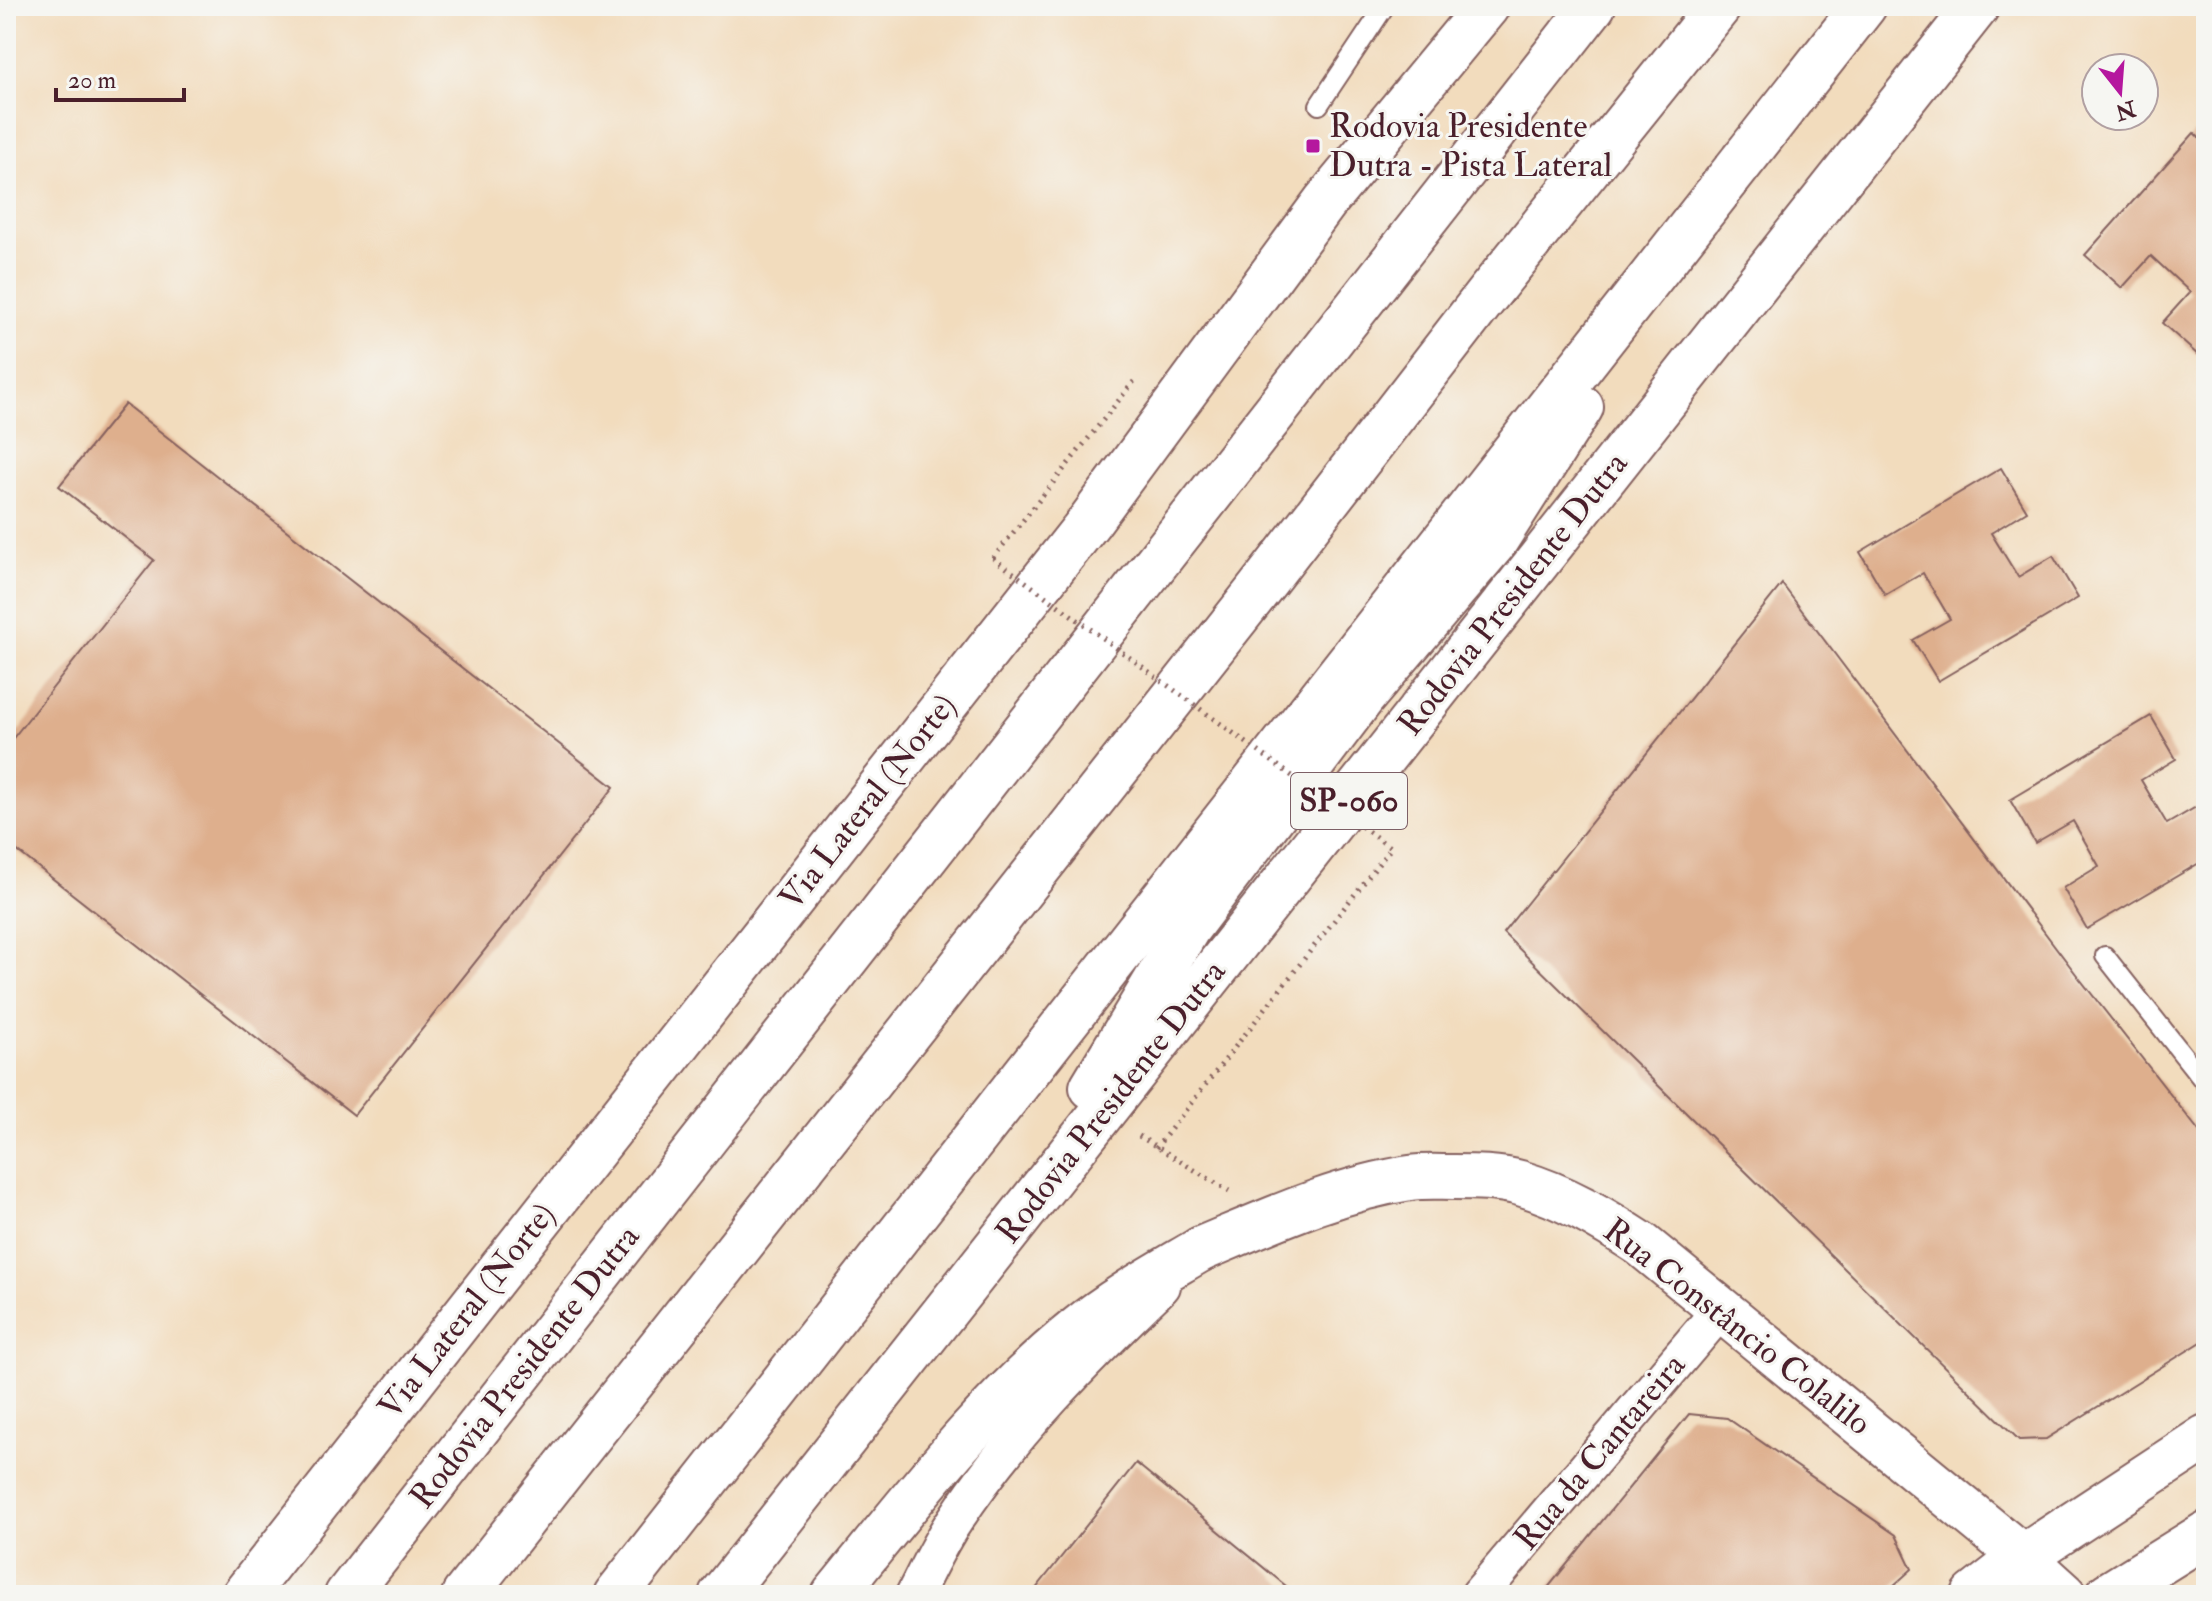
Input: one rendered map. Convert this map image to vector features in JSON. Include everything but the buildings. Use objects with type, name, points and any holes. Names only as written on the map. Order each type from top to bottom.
[{"type":"main road","name":"Via Lateral (Norte)","points":[[244,1595],[1089,522],[1325,202],[1487,6]]},
{"type":"main road","name":"Rodovia Presidente Dutra","points":[[347,1595],[1593,6]]},
{"type":"main road","points":[[464,1595],[1256,593],[1486,296],[1719,6]]},
{"type":"main road","name":"SP-060","points":[[616,1595],[1864,6]]},
{"type":"main road","name":"Rodovia Presidente Dutra","points":[[721,1595],[1977,6]]},
{"type":"main road","points":[[1071,1152],[1072,1121],[1188,928],[1363,697],[1494,543],[1581,409],[1599,344]]},
{"type":"main road","name":"Rua Constâncio Colalilo","points":[[1201,1249],[1343,1193],[1412,1178],[1472,1177],[1518,1182],[1570,1202],[1607,1221],[1641,1244],[1722,1308],[2065,1595]]},
{"type":"main road","points":[[834,1595],[959,1444],[1036,1364],[1080,1327],[1201,1249]]},
{"type":"main road","points":[[1974,1595],[2023,1557],[2206,1437]]},
{"type":"main road","points":[[2108,1595],[2206,1534]]},
{"type":"street","name":"Rua Constâncio Colalilo","points":[[914,1595],[954,1520],[1025,1427],[1106,1339],[1201,1249]]},
{"type":"street","name":"Rua da Cantareira","points":[[1479,1595],[1722,1308]]},
{"type":"lane","points":[[1319,105],[1385,6]]},
{"type":"lane","points":[[2105,956],[2206,1084]]},
{"type":"path","points":[[1066,465],[993,558],[1391,848],[1156,1148],[1275,1218]]},
{"type":"place","name":"Rodovia Presidente Dutra - Pista Lateral","points":[[1313,146]]}]
